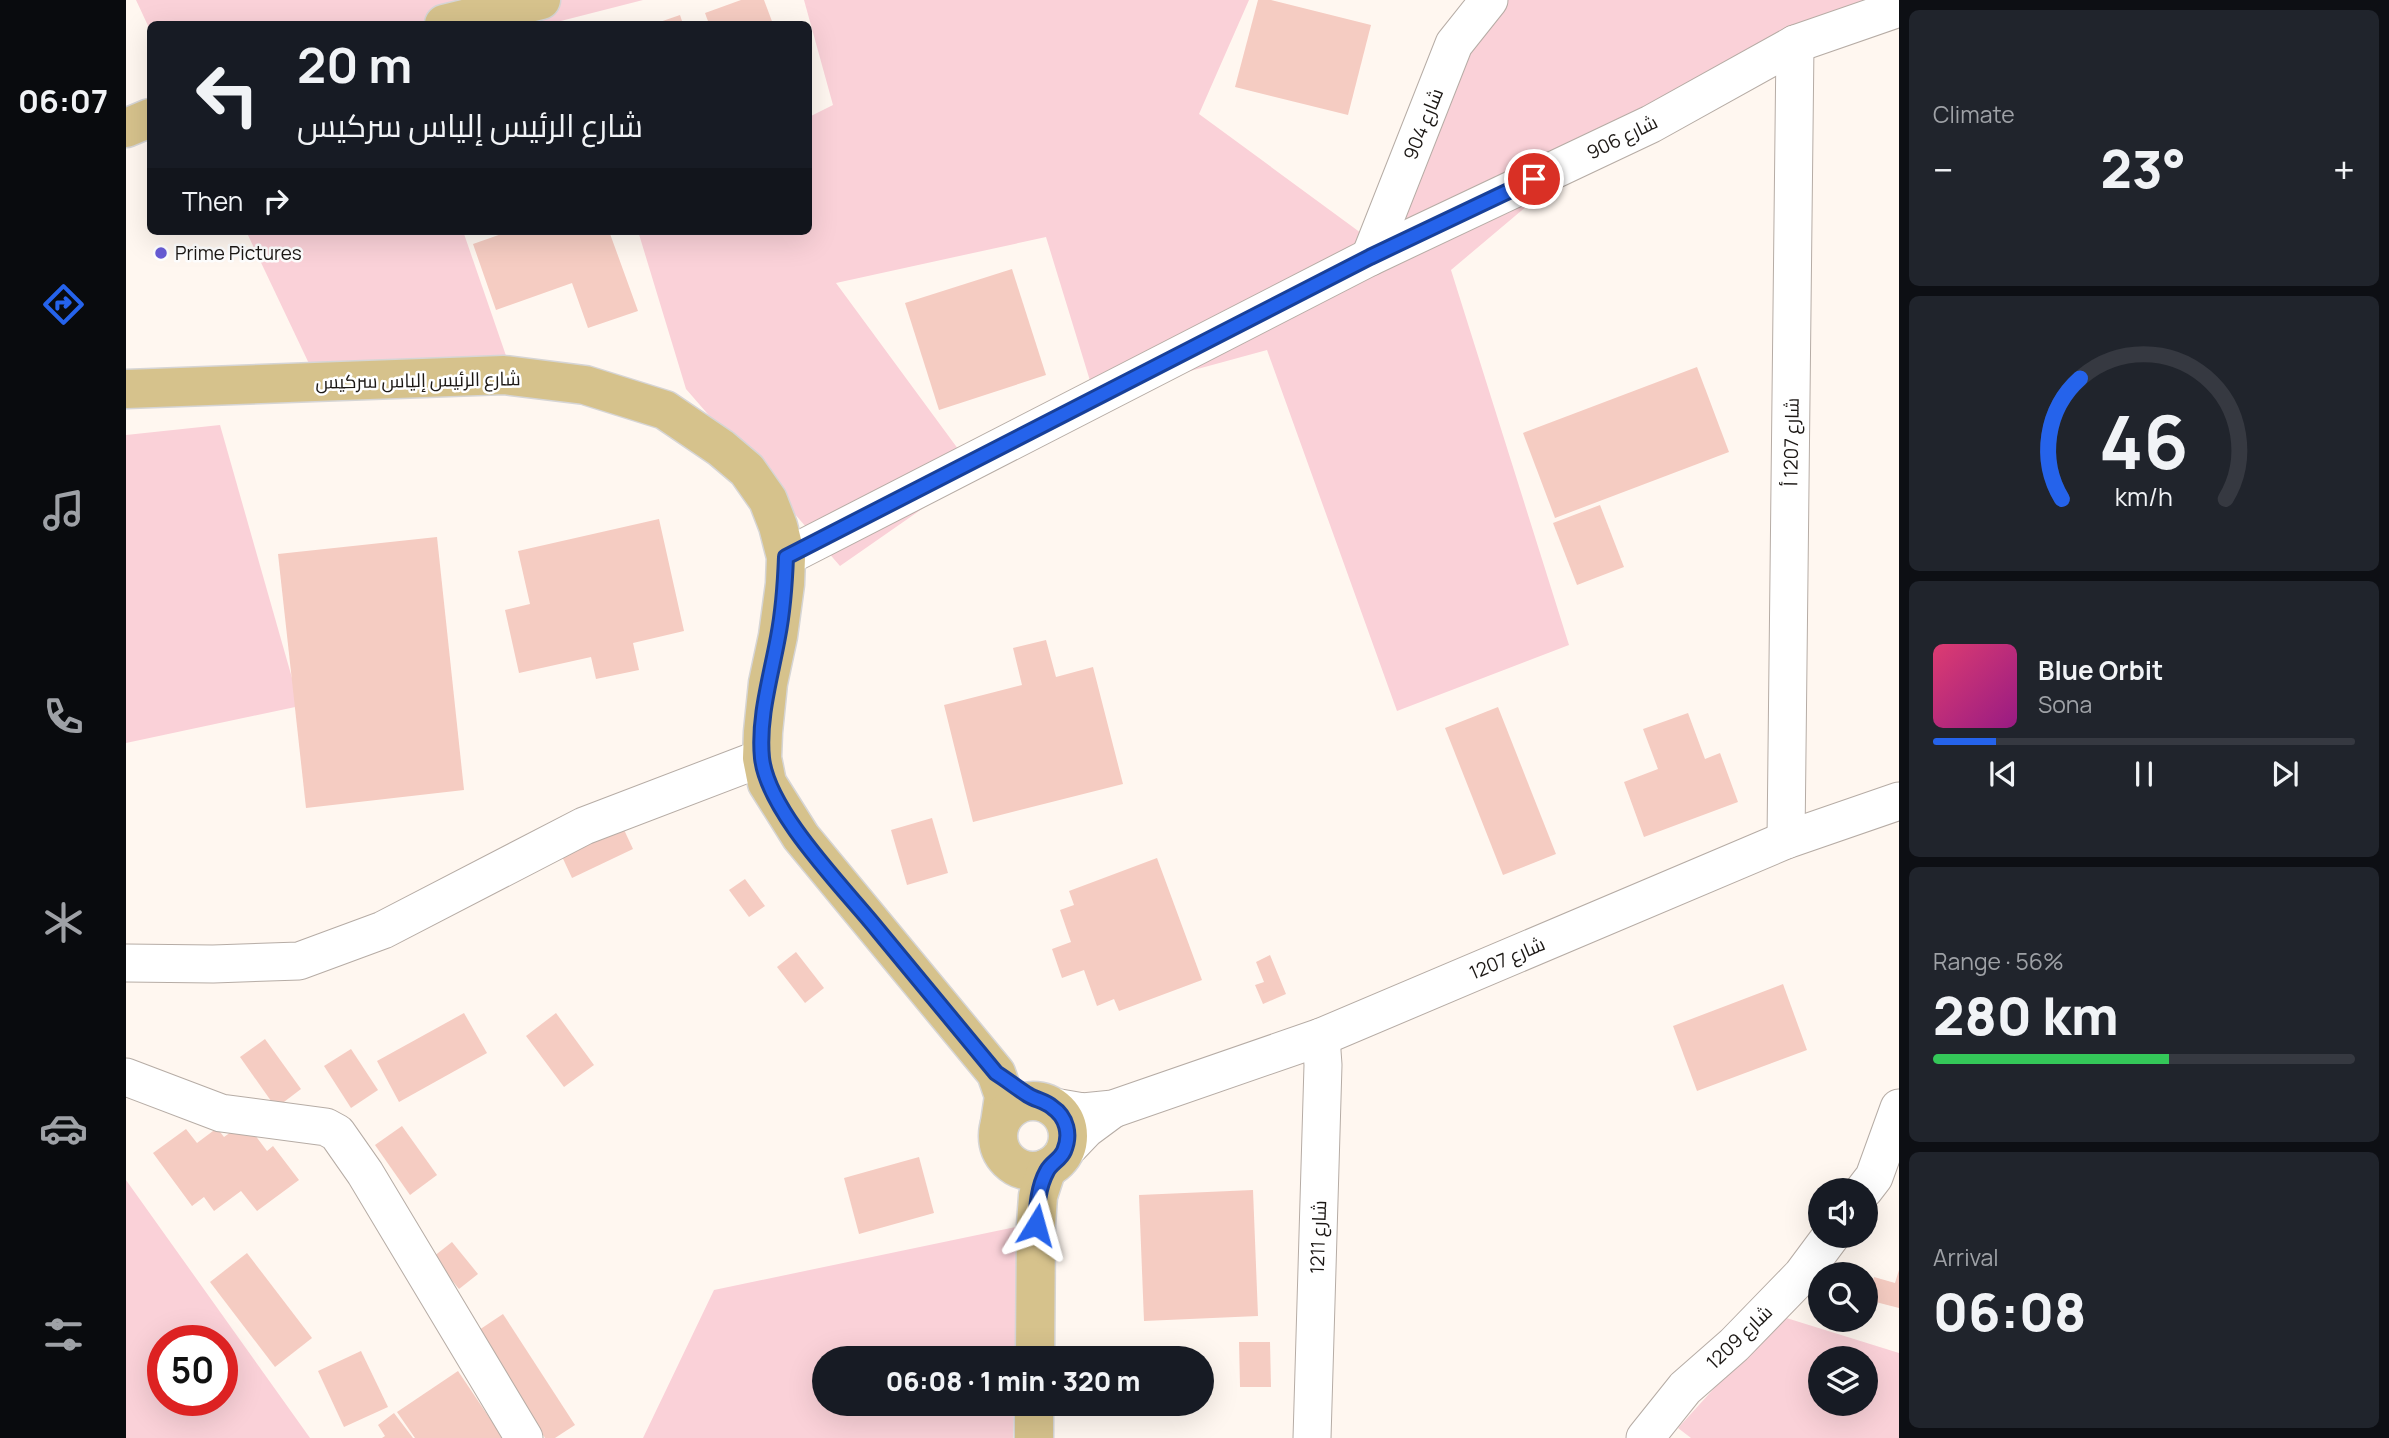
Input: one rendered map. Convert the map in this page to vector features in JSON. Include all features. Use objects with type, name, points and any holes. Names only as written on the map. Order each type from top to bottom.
[{"type":"main road","points":[[456,21],[541,0]]},
{"type":"main road","points":[[126,128],[147,119]]},
{"type":"main road","name":"شارع الرئيس إلياس سركيس","points":[[126,389],[504,374],[585,385],[665,410],[747,470],[768,500],[786,557],[778,636],[768,683],[762,758],[767,783],[801,837],[996,1073],[1046,1104],[1062,1117],[1067,1129],[1068,1141],[1043,1163],[1029,1196],[1036,1225],[1035,1346]]},
{"type":"main road","name":"شارع الرئيس إلياس سركيس","points":[[996,1073],[1004,1096],[997,1136],[999,1149],[1007,1160],[1043,1163]]},
{"type":"main road","points":[[1000,1123],[1015,1105],[1026,1101],[1046,1104]]},
{"type":"main road","points":[[1034,1416],[1034,1438]]},
{"type":"street","name":"شارع 904","points":[[1370,257],[1454,44],[1489,0]]},
{"type":"street","name":"شارع 906","points":[[786,557],[1370,257],[1651,124],[1796,44],[1899,8]]},
{"type":"street","name":"شارع 1207 أ","points":[[1786,840],[1796,44]]},
{"type":"street","points":[[126,963],[299,961],[383,930],[584,826],[762,758]]},
{"type":"street","name":"شارع 1207","points":[[1046,1104],[1083,1112],[1113,1109],[1321,1037],[1786,840],[1899,801]]},
{"type":"street","name":"شارع 1211","points":[[1312,1438],[1323,1065],[1321,1037]]},
{"type":"street","points":[[126,1077],[221,1113],[318,1125],[337,1133],[365,1172],[524,1438]]},
{"type":"street","points":[[1873,1178],[1899,1108]]},
{"type":"street","name":"شارع 1207","points":[[1043,1163],[1113,1109]]},
{"type":"street","name":"شارع 1209","points":[[1645,1438],[1685,1388],[1734,1345],[1802,1275],[1822,1248]]},
{"type":"shaded area","points":[[136,0],[643,0],[561,21],[147,21],[147,24]]},
{"type":"shaded area","points":[[804,0],[1249,0],[1199,114],[1361,233],[1495,0],[1880,0],[1771,55],[1553,184],[1451,270],[1569,645],[1397,711],[1267,350],[1095,397],[1046,237],[836,283],[975,472],[840,566],[686,389],[639,235],[812,235],[812,116],[833,105],[812,21]]},
{"type":"shaded area","points":[[248,235],[464,235],[513,376],[322,391]]},
{"type":"shaded area","points":[[220,425],[300,706],[126,743],[126,435]]},
{"type":"shaded area","points":[[126,1180],[229,1325],[147,1325],[147,1416],[238,1416],[238,1337],[310,1438],[126,1438]]},
{"type":"shaded area","points":[[1020,1226],[1016,1346],[812,1346],[812,1416],[1014,1416],[1013,1438],[643,1438],[714,1290]]},
{"type":"shaded area","points":[[1780,1316],[1808,1325],[1808,1332],[1831,1332],[1876,1346],[1808,1346],[1808,1416],[1878,1416],[1878,1346],[1899,1353],[1899,1438],[1691,1438],[1678,1428]]},
{"type":"building","points":[[741,0],[764,0],[772,21],[708,21],[705,13]]},
{"type":"building","points":[[1258,0],[1271,0],[1371,25],[1348,115],[1235,87]]},
{"type":"building","points":[[680,15],[682,21],[663,21]]},
{"type":"building","points":[[499,235],[610,235],[638,311],[588,328],[572,283],[496,310],[473,244]]},
{"type":"building","points":[[1012,269],[1046,375],[939,410],[905,303]]},
{"type":"building","points":[[1697,367],[1729,452],[1555,518],[1523,433]]},
{"type":"building","points":[[1600,505],[1624,567],[1577,585],[1553,523]]},
{"type":"building","points":[[659,519],[684,631],[633,643],[639,670],[596,679],[591,657],[519,673],[505,610],[530,604],[518,551]]},
{"type":"building","points":[[437,537],[464,790],[306,808],[278,554]]},
{"type":"building","points":[[1046,640],[1056,677],[1093,667],[1123,784],[973,822],[944,705],[1022,685],[1013,648]]},
{"type":"building","points":[[1498,707],[1556,854],[1503,875],[1445,728]]},
{"type":"building","points":[[1688,713],[1705,759],[1720,753],[1738,802],[1644,837],[1624,782],[1658,769],[1643,729]]},
{"type":"building","points":[[932,818],[948,873],[907,885],[891,830]]},
{"type":"building","points":[[619,819],[633,849],[572,878],[558,848]]},
{"type":"building","points":[[1157,858],[1202,980],[1119,1011],[1114,999],[1097,1006],[1084,970],[1062,978],[1052,949],[1071,942],[1060,910],[1074,905],[1069,891]]},
{"type":"building","points":[[745,879],[765,906],[749,917],[729,890]]},
{"type":"building","points":[[796,952],[824,988],[805,1003],[777,967]]},
{"type":"building","points":[[1270,955],[1286,994],[1263,1004],[1255,985],[1264,982],[1256,962]]},
{"type":"building","points":[[1783,984],[1807,1050],[1697,1091],[1673,1026]]},
{"type":"building","points":[[464,1013],[487,1053],[399,1102],[377,1061]]},
{"type":"building","points":[[556,1013],[594,1065],[564,1087],[526,1036]]},
{"type":"building","points":[[265,1039],[301,1089],[276,1108],[240,1057]]},
{"type":"building","points":[[351,1049],[378,1090],[351,1108],[324,1066]]},
{"type":"building","points":[[245,1122],[267,1151],[273,1146],[299,1180],[257,1211],[241,1191],[214,1211],[204,1197],[192,1206],[153,1153],[186,1129],[197,1143],[217,1128],[224,1137]]},
{"type":"building","points":[[402,1126],[437,1175],[410,1195],[375,1145]]},
{"type":"building","points":[[919,1157],[934,1213],[859,1234],[844,1178]]},
{"type":"building","points":[[1253,1190],[1258,1316],[1144,1321],[1139,1195]]},
{"type":"building","points":[[452,1242],[478,1274],[459,1289],[433,1257]]},
{"type":"building","points":[[247,1253],[312,1338],[275,1367],[210,1282]]},
{"type":"building","points":[[1899,1270],[1899,1308],[1878,1303],[1878,1278],[1895,1283]]},
{"type":"building","points":[[503,1314],[575,1425],[555,1438],[545,1438],[476,1332]]},
{"type":"building","points":[[1239,1342],[1270,1342],[1271,1387],[1240,1387]]},
{"type":"building","points":[[361,1351],[388,1407],[344,1427],[318,1371]]},
{"type":"building","points":[[458,1371],[503,1438],[415,1438],[397,1412]]},
{"type":"building","points":[[394,1413],[413,1438],[382,1438],[385,1436],[378,1425]]},
{"type":"place","name":"Prime Pictures","points":[[161,253]]},
{"type":"route","points":[[1036,1225],[1038,1196],[1047,1168],[1056,1163],[1068,1141],[1062,1117],[1054,1107],[1024,1093],[996,1073],[801,837],[767,783],[762,758],[763,732],[768,683],[785,584],[786,557],[1370,257],[1534,179]]}]
